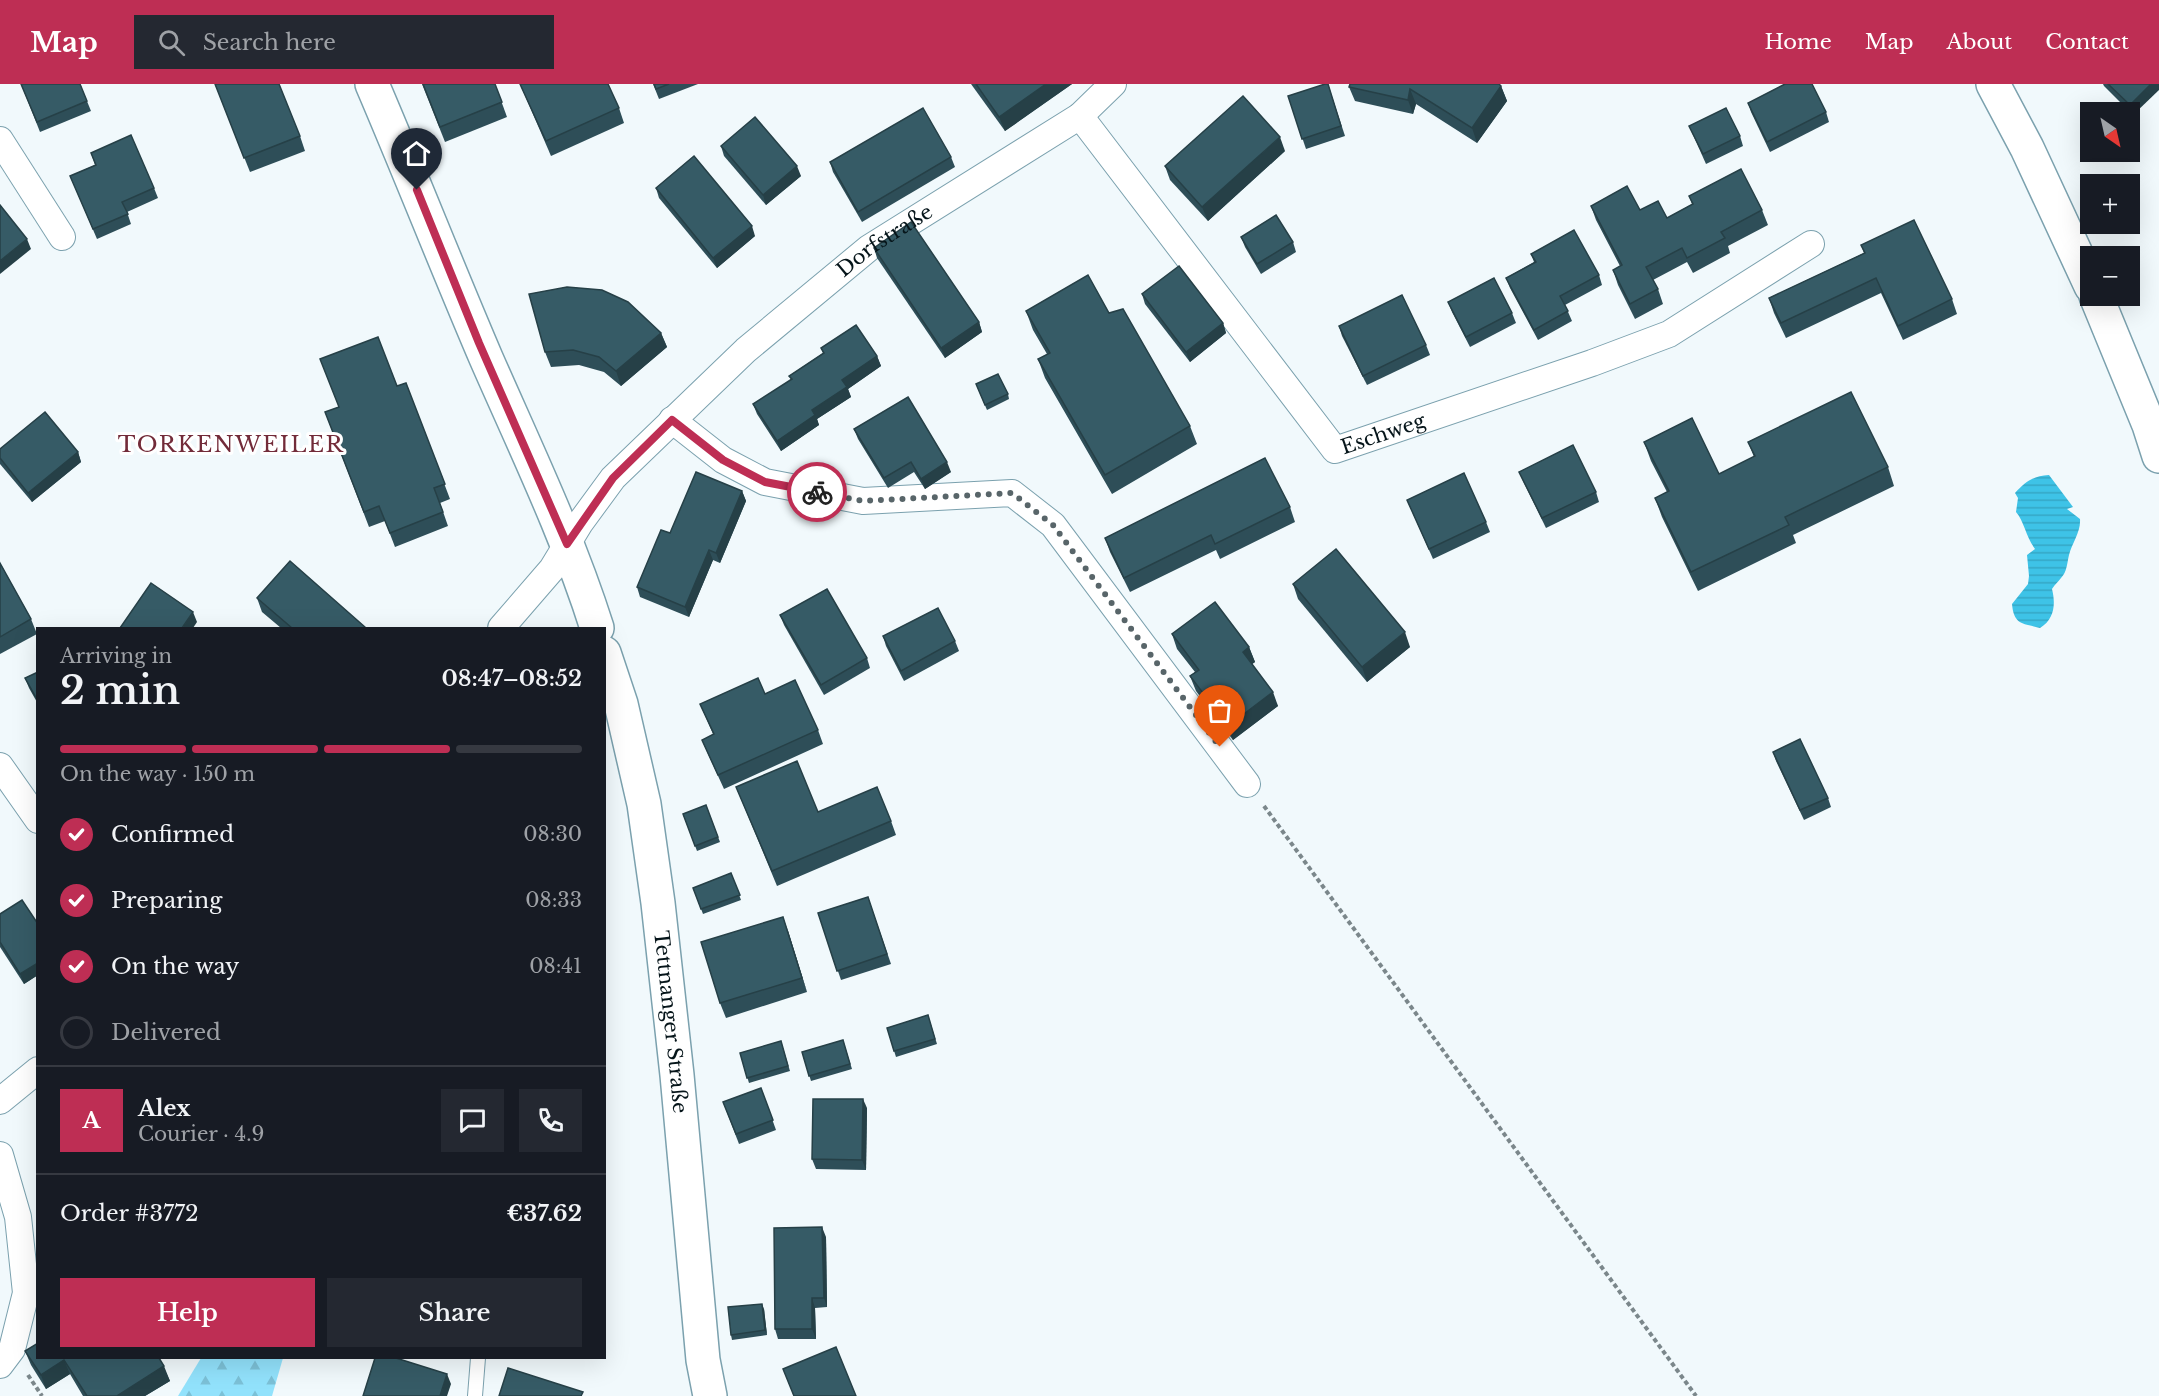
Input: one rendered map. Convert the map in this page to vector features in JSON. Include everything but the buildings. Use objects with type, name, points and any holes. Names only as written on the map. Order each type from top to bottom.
[{"type":"street","points":[[372,84],[479,343],[567,544],[597,627]]},
{"type":"street","name":"Dorfstraße","points":[[502,627],[552,568],[613,478],[746,350],[869,248],[1080,116],[1113,84]]},
{"type":"street","points":[[1994,84],[2080,262]]},
{"type":"street","name":"Eschweg","points":[[1080,116],[1335,450],[1592,363],[1669,334],[1811,244]]},
{"type":"street","points":[[0,140],[62,237]]},
{"type":"street","points":[[2100,306],[2149,425],[2159,456]]},
{"type":"street","points":[[672,420],[723,460],[765,482],[863,501],[1012,493],[1053,525],[1247,784]]},
{"type":"street","name":"Tettnanger Straße","points":[[606,659],[621,704],[644,804],[677,1075],[703,1360],[710,1396]]},
{"type":"street","points":[[0,766],[36,817]]},
{"type":"street","points":[[0,1101],[36,1072]]},
{"type":"street","points":[[0,1155],[18,1217],[26,1293],[12,1349],[0,1365]]},
{"type":"lane","points":[[475,1396],[478,1359]]},
{"type":"path","points":[[1247,784],[1696,1396]]},
{"type":"green space","points":[[200,1359],[283,1359],[272,1396],[178,1396]]},
{"type":"shaded area","points":[[2049,475],[2073,507],[2067,509],[2080,519],[2080,524],[2064,573],[2052,589],[2054,606],[2051,616],[2040,628],[2020,622],[2013,611],[2012,604],[2028,584],[2027,555],[2035,549],[2016,512],[2018,498],[2015,493],[2030,480]]},
{"type":"way so far","points":[[817,492],[863,501],[1012,493],[1053,525],[1220,747]]},
{"type":"district","name":"TORKENWEILER","points":[[231,444]]},
{"type":"route","points":[[417,190],[479,343],[567,544],[613,478],[672,420],[723,460],[765,482],[817,492]]}]
